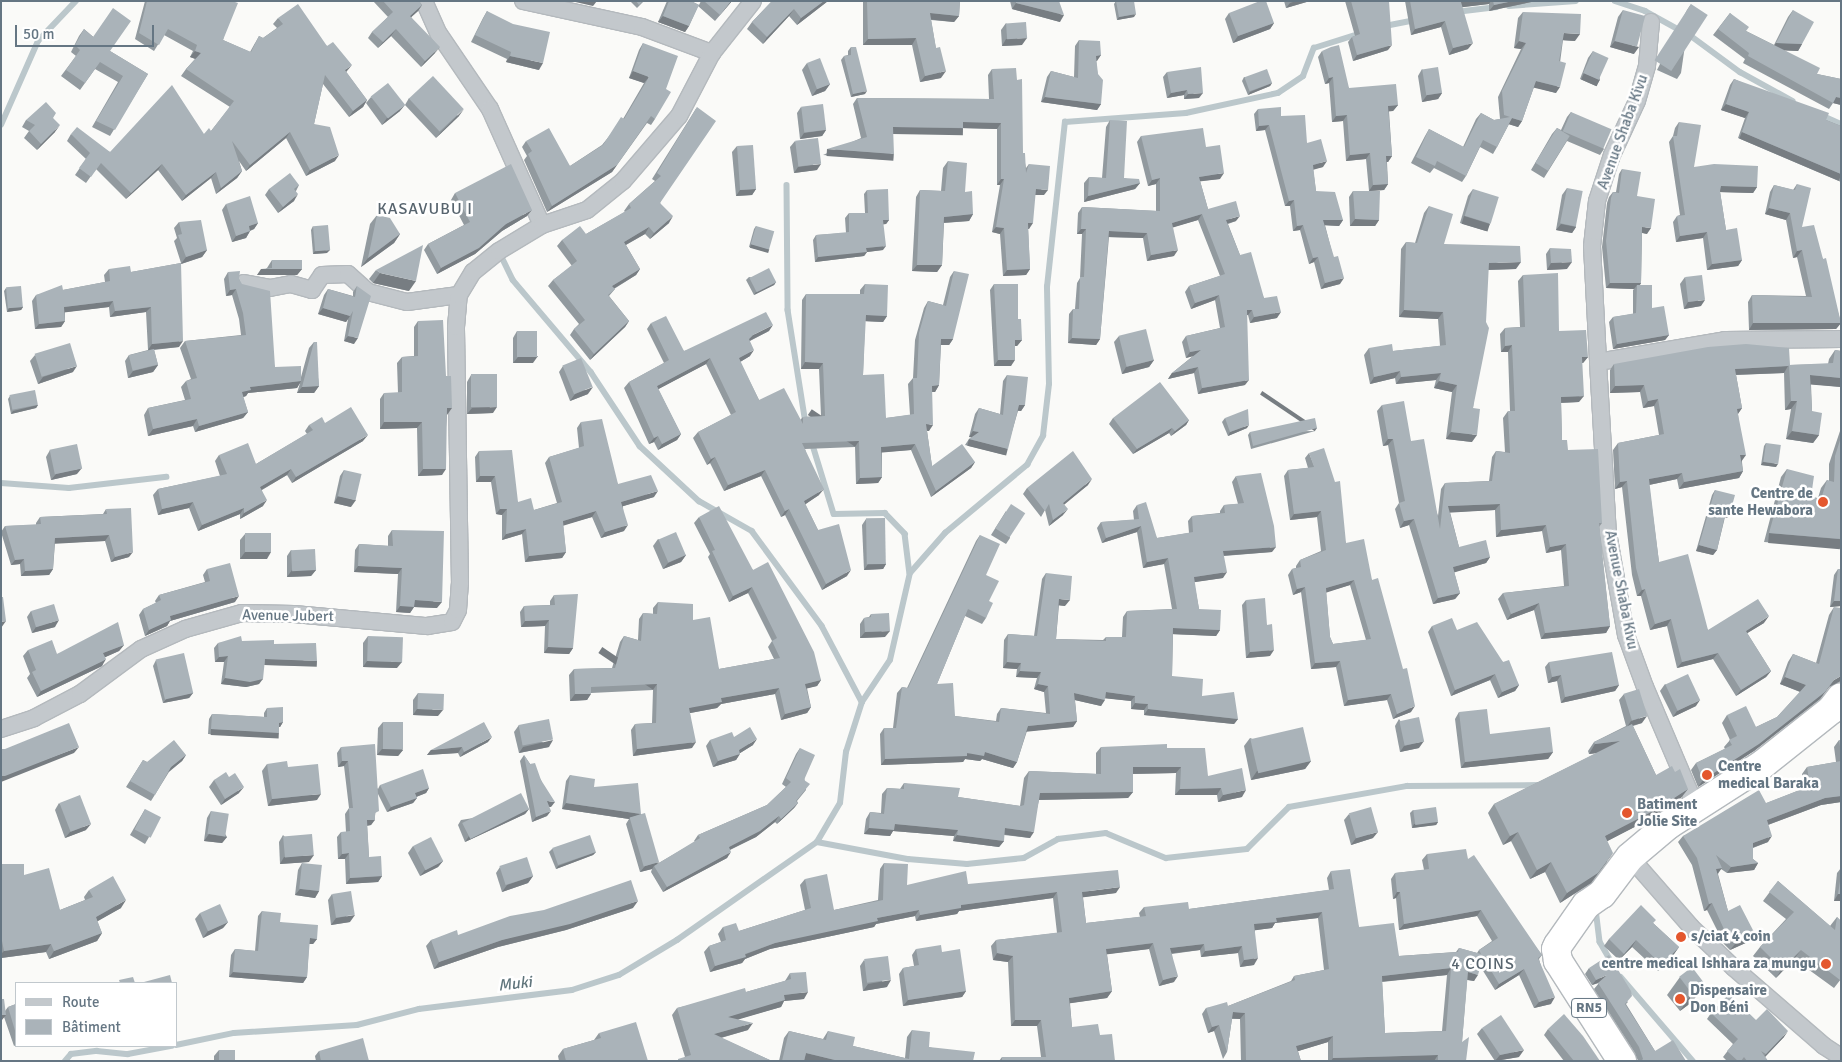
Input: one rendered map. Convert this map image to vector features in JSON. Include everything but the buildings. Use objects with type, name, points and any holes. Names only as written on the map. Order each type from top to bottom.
[{"type":"highway","name":"RN5","points":[[1622,1061],[1557,956],[1558,944],[1630,857],[1696,807],[1764,764],[1838,706]]},
{"type":"street","points":[[424,1],[439,34],[490,109],[542,226]]},
{"type":"street","points":[[523,1],[642,27],[712,53]]},
{"type":"street","points":[[244,283],[270,288],[291,284],[312,290],[322,275],[348,274],[368,292],[407,302],[459,295],[473,272],[499,251],[542,226],[587,210],[623,181],[679,116],[712,53],[753,1]]},
{"type":"street","name":"Avenue Shaba Kivu","points":[[1651,22],[1647,66],[1637,100],[1612,155],[1598,201],[1592,246],[1598,362],[1608,533],[1626,635],[1644,687],[1696,807]]},
{"type":"street","name":"Avenue Jubert","points":[[1,729],[34,718],[80,694],[141,649],[185,629],[242,613],[304,614],[427,626],[452,622],[458,610],[460,584],[456,327],[459,295]]},
{"type":"street","points":[[1598,362],[1725,340],[1841,339]]},
{"type":"street","points":[[1630,857],[1691,927],[1734,968],[1824,1046],[1841,1057]]},
{"type":"waterway","points":[[1,125],[38,41],[76,1]]},
{"type":"waterway","points":[[1509,6],[1576,1]]},
{"type":"waterway","points":[[1615,1],[1645,11],[1683,32]]},
{"type":"waterway","points":[[1456,12],[1497,7]]},
{"type":"waterway","points":[[1385,26],[1416,20]]},
{"type":"waterway","points":[[178,1045],[234,1033],[357,1025],[419,1009],[572,990],[619,975],[677,940],[817,842],[840,803],[846,752],[862,702],[890,660],[910,573],[945,533],[1027,465],[1043,436],[1049,384],[1047,287],[1065,122],[1186,113],[1278,93],[1303,76],[1314,48],[1362,33]]},
{"type":"waterway","points":[[1691,36],[1740,72],[1793,101]]},
{"type":"waterway","points":[[1821,115],[1841,124]]},
{"type":"waterway","points":[[787,185],[788,310],[806,424]]},
{"type":"waterway","points":[[500,253],[513,280],[591,372],[640,446],[699,501],[752,531],[822,626],[862,702]]},
{"type":"waterway","points":[[812,442],[834,514],[885,513],[905,534],[910,573]]},
{"type":"waterway","points":[[1,483],[69,488],[166,477]]},
{"type":"waterway","points":[[817,842],[908,859],[967,864],[1024,858],[1058,839],[1106,833],[1166,858],[1247,849],[1289,807],[1407,786],[1540,785]]},
{"type":"waterway","points":[[1596,909],[1600,942],[1611,961]]},
{"type":"waterway","points":[[1621,977],[1693,1061]]},
{"type":"waterway","name":"Muki","points":[[65,1061],[71,1054],[97,1051],[128,1054],[166,1047]]},
{"type":"place","name":"Centre de sante Hewabora","points":[[1823,502]]},
{"type":"place","name":"Centre medical Baraka","points":[[1707,775]]},
{"type":"place","name":"Batiment Jolie Site","points":[[1627,813]]},
{"type":"place","name":"s/ciat 4 coin","points":[[1681,937]]},
{"type":"place","name":"centre medical Ishhara za mungu","points":[[1826,964]]},
{"type":"place","name":"Dispensaire Don Béni","points":[[1680,999]]},
{"type":"district","name":"KASAVUBU I","points":[[425,209]]},
{"type":"district","name":"4 COINS","points":[[1483,964]]}]
